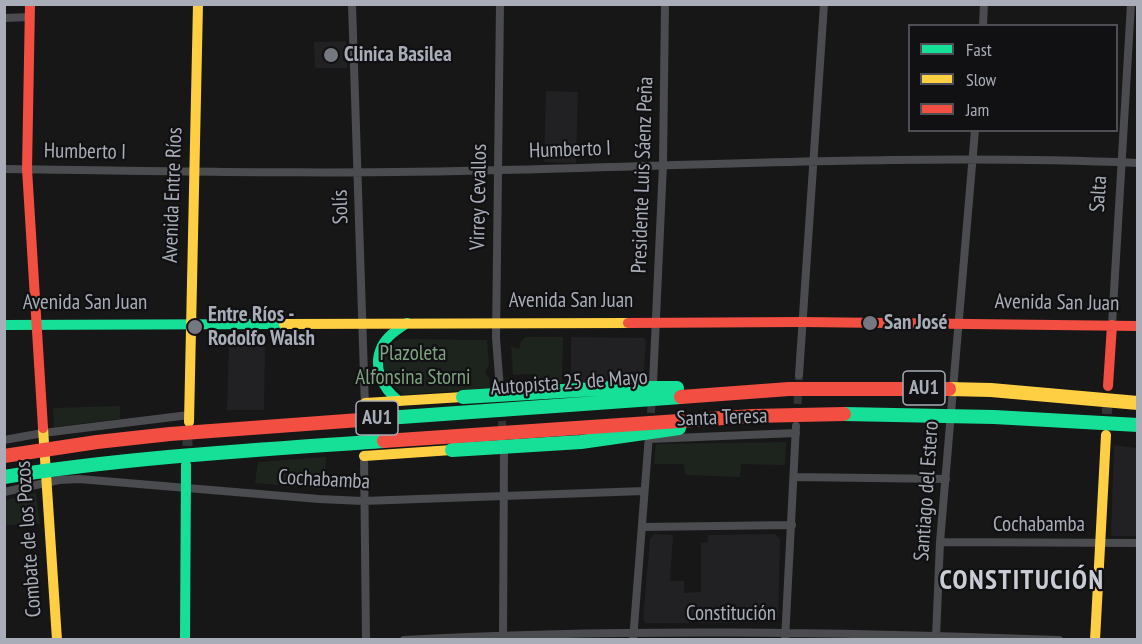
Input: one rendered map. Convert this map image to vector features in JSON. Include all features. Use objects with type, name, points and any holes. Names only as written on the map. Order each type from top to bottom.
[{"type":"main road","name":"Avenida Entre Ríos","points":[[189,419],[198,4]]},
{"type":"main road","name":"Combate de los Pozos","points":[[30,11],[27,169],[57,639]]},
{"type":"main road","name":"Avenida San Juan","points":[[4,325],[802,322],[1137,326]]},
{"type":"main road","points":[[399,401],[388,393],[382,384],[380,355],[388,339],[407,323]]},
{"type":"main road","name":"Salta","points":[[1108,386],[1112,325]]},
{"type":"main road","points":[[364,406],[399,401],[627,387],[751,390]]},
{"type":"main road","name":"Autopista 25 de Mayo","points":[[4,456],[170,434],[751,390],[946,389],[1137,401]]},
{"type":"main road","name":"Autopista 25 de Mayo","points":[[4,477],[168,456],[753,416],[849,413],[952,415],[1137,425]]},
{"type":"main road","points":[[364,454],[581,442],[753,416]]},
{"type":"main road","points":[[1049,419],[1137,434]]},
{"type":"main road","points":[[1095,639],[1106,435]]},
{"type":"main road","points":[[185,639],[186,465]]},
{"type":"street","name":"Solís","points":[[352,4],[364,406]]},
{"type":"street","name":"Virrey Cevallos","points":[[500,4],[496,322],[500,389]]},
{"type":"street","name":"Presidente Luis Sáenz Peña","points":[[653,383],[663,165],[664,4]]},
{"type":"street","points":[[799,375],[824,4]]},
{"type":"street","points":[[983,24],[984,4]]},
{"type":"street","name":"Salta","points":[[1112,325],[1131,4]]},
{"type":"street","points":[[4,18],[30,11]]},
{"type":"street","name":"Santiago del Estero","points":[[936,637],[940,543],[975,132]]},
{"type":"street","name":"Humberto I","points":[[4,169],[195,172],[497,170],[973,159],[1137,164]]},
{"type":"street","points":[[4,440],[43,433],[189,419]]},
{"type":"street","name":"Santa Teresa","points":[[644,491],[649,437],[796,429],[794,477]]},
{"type":"street","points":[[503,637],[504,450]]},
{"type":"street","points":[[364,454],[366,639]]},
{"type":"street","points":[[785,635],[794,477],[946,480]]},
{"type":"street","name":"Cochabamba","points":[[4,492],[79,478],[310,499],[363,501],[644,491]]},
{"type":"street","points":[[633,636],[644,491]]},
{"type":"street","points":[[642,526],[792,525]]},
{"type":"street","name":"Cochabamba","points":[[940,543],[1137,543]]},
{"type":"street","name":"Constitución","points":[[404,639],[785,635],[1059,639]]},
{"type":"shaded area","name":"Clinica Basilea","points":[[346,41],[347,68],[315,68],[314,42]]},
{"type":"shaded area","points":[[546,91],[578,92],[576,163],[544,162]]},
{"type":"shaded area","points":[[571,337],[644,338],[646,342],[643,384],[571,383]]},
{"type":"shaded area","points":[[229,340],[265,340],[264,410],[227,410]]},
{"type":"shaded area","points":[[1114,445],[1137,448],[1137,536],[1111,536]]},
{"type":"shaded area","points":[[654,534],[673,535],[670,581],[684,581],[684,593],[701,592],[701,543],[708,542],[708,535],[775,534],[780,539],[778,618],[775,622],[698,623],[698,619],[690,618],[689,623],[646,623],[643,619],[650,539]]},
{"type":"green space","points":[[525,337],[563,337],[562,383],[533,384],[533,374],[513,375],[511,346],[519,349]]},
{"type":"green space","name":"Plazoleta Alfonsina Storni","points":[[399,339],[487,340],[489,365],[485,373],[489,378],[490,388],[404,395],[384,377],[384,348]]},
{"type":"green space","points":[[120,406],[120,419],[54,427],[53,408]]},
{"type":"green space","points":[[786,442],[785,465],[741,464],[740,477],[685,475],[684,464],[654,464],[656,444]]},
{"type":"green space","points":[[326,457],[324,489],[255,483],[258,462]]},
{"type":"green space","points":[[36,493],[40,524],[5,525],[5,500]]},
{"type":"tunnel","points":[[797,416],[799,375]]},
{"type":"tunnel","points":[[1106,429],[1108,394]]},
{"type":"tunnel","points":[[650,425],[652,398]]},
{"type":"tunnel","points":[[364,446],[365,408]]},
{"type":"tunnel","points":[[501,409],[503,436]]},
{"type":"tunnel","points":[[187,461],[188,426]]},
{"type":"traffic: fast","points":[[399,401],[384,384],[380,376],[378,361],[384,342],[407,323]]},
{"type":"traffic: fast","points":[[4,325],[284,324]]},
{"type":"traffic: fast","points":[[463,397],[612,388],[677,388]]},
{"type":"traffic: fast","points":[[387,418],[681,397]]},
{"type":"traffic: fast","points":[[844,414],[994,417],[1138,425]]},
{"type":"traffic: fast","points":[[452,450],[581,442],[679,428]]},
{"type":"traffic: fast","points":[[4,477],[146,459],[384,441]]},
{"type":"traffic: fast","points":[[185,640],[186,465]]},
{"type":"traffic: slow","points":[[189,422],[198,4]]},
{"type":"traffic: slow","points":[[284,324],[628,323]]},
{"type":"traffic: slow","points":[[949,389],[991,390],[1138,403]]},
{"type":"traffic: slow","points":[[365,403],[463,397]]},
{"type":"traffic: slow","points":[[43,428],[57,640]]},
{"type":"traffic: slow","points":[[1095,640],[1106,435]]},
{"type":"traffic: slow","points":[[364,456],[452,450]]},
{"type":"traffic: jam","points":[[30,4],[27,169],[43,428]]},
{"type":"traffic: jam","points":[[628,323],[802,322],[1138,326]]},
{"type":"traffic: jam","points":[[1108,386],[1112,325]]},
{"type":"traffic: jam","points":[[681,397],[789,389],[949,389]]},
{"type":"traffic: jam","points":[[384,441],[753,416],[844,414]]},
{"type":"traffic: jam","points":[[4,456],[170,434],[387,418]]},
{"type":"place","name":"Clinica Basilea","points":[[331,55]]},
{"type":"place","name":"San José","points":[[870,323]]},
{"type":"place","name":"Entre Ríos - Rodolfo Walsh","points":[[195,327]]},
{"type":"district","name":"CONSTITUCIÓN","points":[[1022,581]]}]
